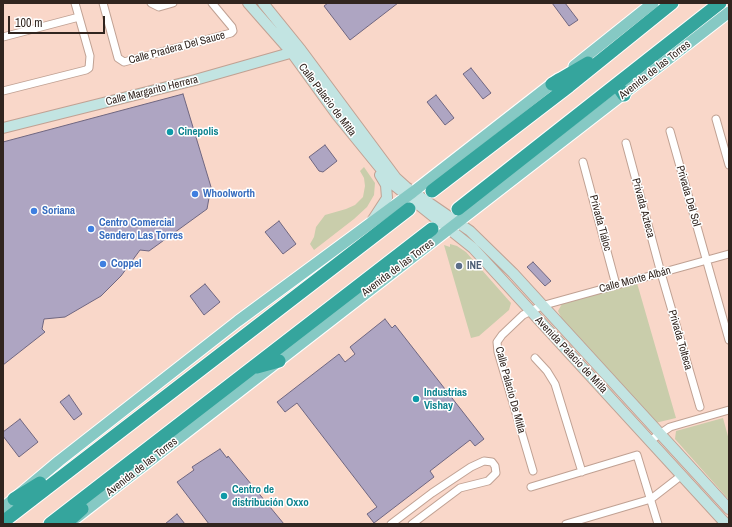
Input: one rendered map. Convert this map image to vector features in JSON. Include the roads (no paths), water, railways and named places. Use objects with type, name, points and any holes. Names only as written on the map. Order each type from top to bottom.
[{"type":"highway","points":[[432,191],[569,86],[672,3]]},
{"type":"highway","name":"Avenida de las Torres","points":[[458,208],[620,90],[720,3]]},
{"type":"highway","points":[[552,84],[619,45]]},
{"type":"highway","points":[[3,522],[409,209]]},
{"type":"highway","name":"Avenida de las Torres","points":[[50,524],[432,229]]},
{"type":"highway","points":[[251,368],[278,361]]},
{"type":"highway","points":[[9,502],[117,434]]},
{"type":"highway","points":[[67,524],[121,476],[144,452]]},
{"type":"main road","name":"Calle Palacio de Mitla","points":[[248,3],[296,52],[410,194]]},
{"type":"main road","name":"Calle Palacio de Mitla","points":[[263,3],[370,158],[410,194]]},
{"type":"main road","points":[[3,508],[59,461],[238,321],[371,224],[654,3]]},
{"type":"main road","name":"Avenida de las Torres","points":[[67,524],[454,226],[620,90],[729,12]]},
{"type":"main road","name":"Calle Margarito Herrera","points":[[3,128],[195,80],[296,52]]},
{"type":"main road","points":[[370,158],[388,191],[387,198],[371,224]]},
{"type":"main road","name":"Avenida Palacio de Mitla","points":[[410,194],[454,226],[472,248],[651,440],[726,524]]},
{"type":"main road","name":"Avenida Palacio de Mitla","points":[[454,226],[470,231],[492,253],[729,509]]},
{"type":"street","points":[[3,91],[86,70],[90,66],[90,56],[75,3]]},
{"type":"street","name":"Calle Pradera Del Sauce","points":[[103,3],[118,58],[121,62],[221,36],[233,31],[230,24],[212,3]]},
{"type":"street","points":[[151,3],[159,7],[173,3]]},
{"type":"street","points":[[3,37],[79,17]]},
{"type":"street","points":[[716,119],[729,165]]},
{"type":"street","name":"Privada Del Sol","points":[[670,131],[729,340]]},
{"type":"street","name":"Privada Azteca","points":[[626,143],[661,273]]},
{"type":"street","name":"Privada Tláloc","points":[[583,162],[616,285]]},
{"type":"street","name":"Calle Monte Albán","points":[[542,306],[729,254]]},
{"type":"street","name":"Privada Tolteca","points":[[661,273],[700,407]]},
{"type":"street","name":"Calle Palacio De Mitla","points":[[532,471],[497,346],[499,338],[502,335],[531,311],[542,306]]},
{"type":"street","points":[[535,358],[548,371],[555,384],[582,472]]},
{"type":"street","points":[[651,440],[680,423],[729,410]]},
{"type":"street","points":[[531,487],[637,455],[658,524]]},
{"type":"street","points":[[391,524],[432,493],[471,467],[484,461],[492,462],[495,466],[496,473],[488,481],[460,488],[412,524]]},
{"type":"street","points":[[566,524],[651,499],[682,475]]},
{"type":"place","name":"Cinepolis","points":[[170,132]]},
{"type":"place","name":"Whoolworth","points":[[195,194]]},
{"type":"place","name":"Soriana","points":[[34,211]]},
{"type":"place","name":"Centro Comercial Sendero Las Torres","points":[[91,229]]},
{"type":"place","name":"Coppel","points":[[103,264]]},
{"type":"place","name":"INE","points":[[459,266]]},
{"type":"place","name":"Industrias Vishay","points":[[416,399]]},
{"type":"place","name":"Centro de distribución Oxxo","points":[[224,496]]}]
